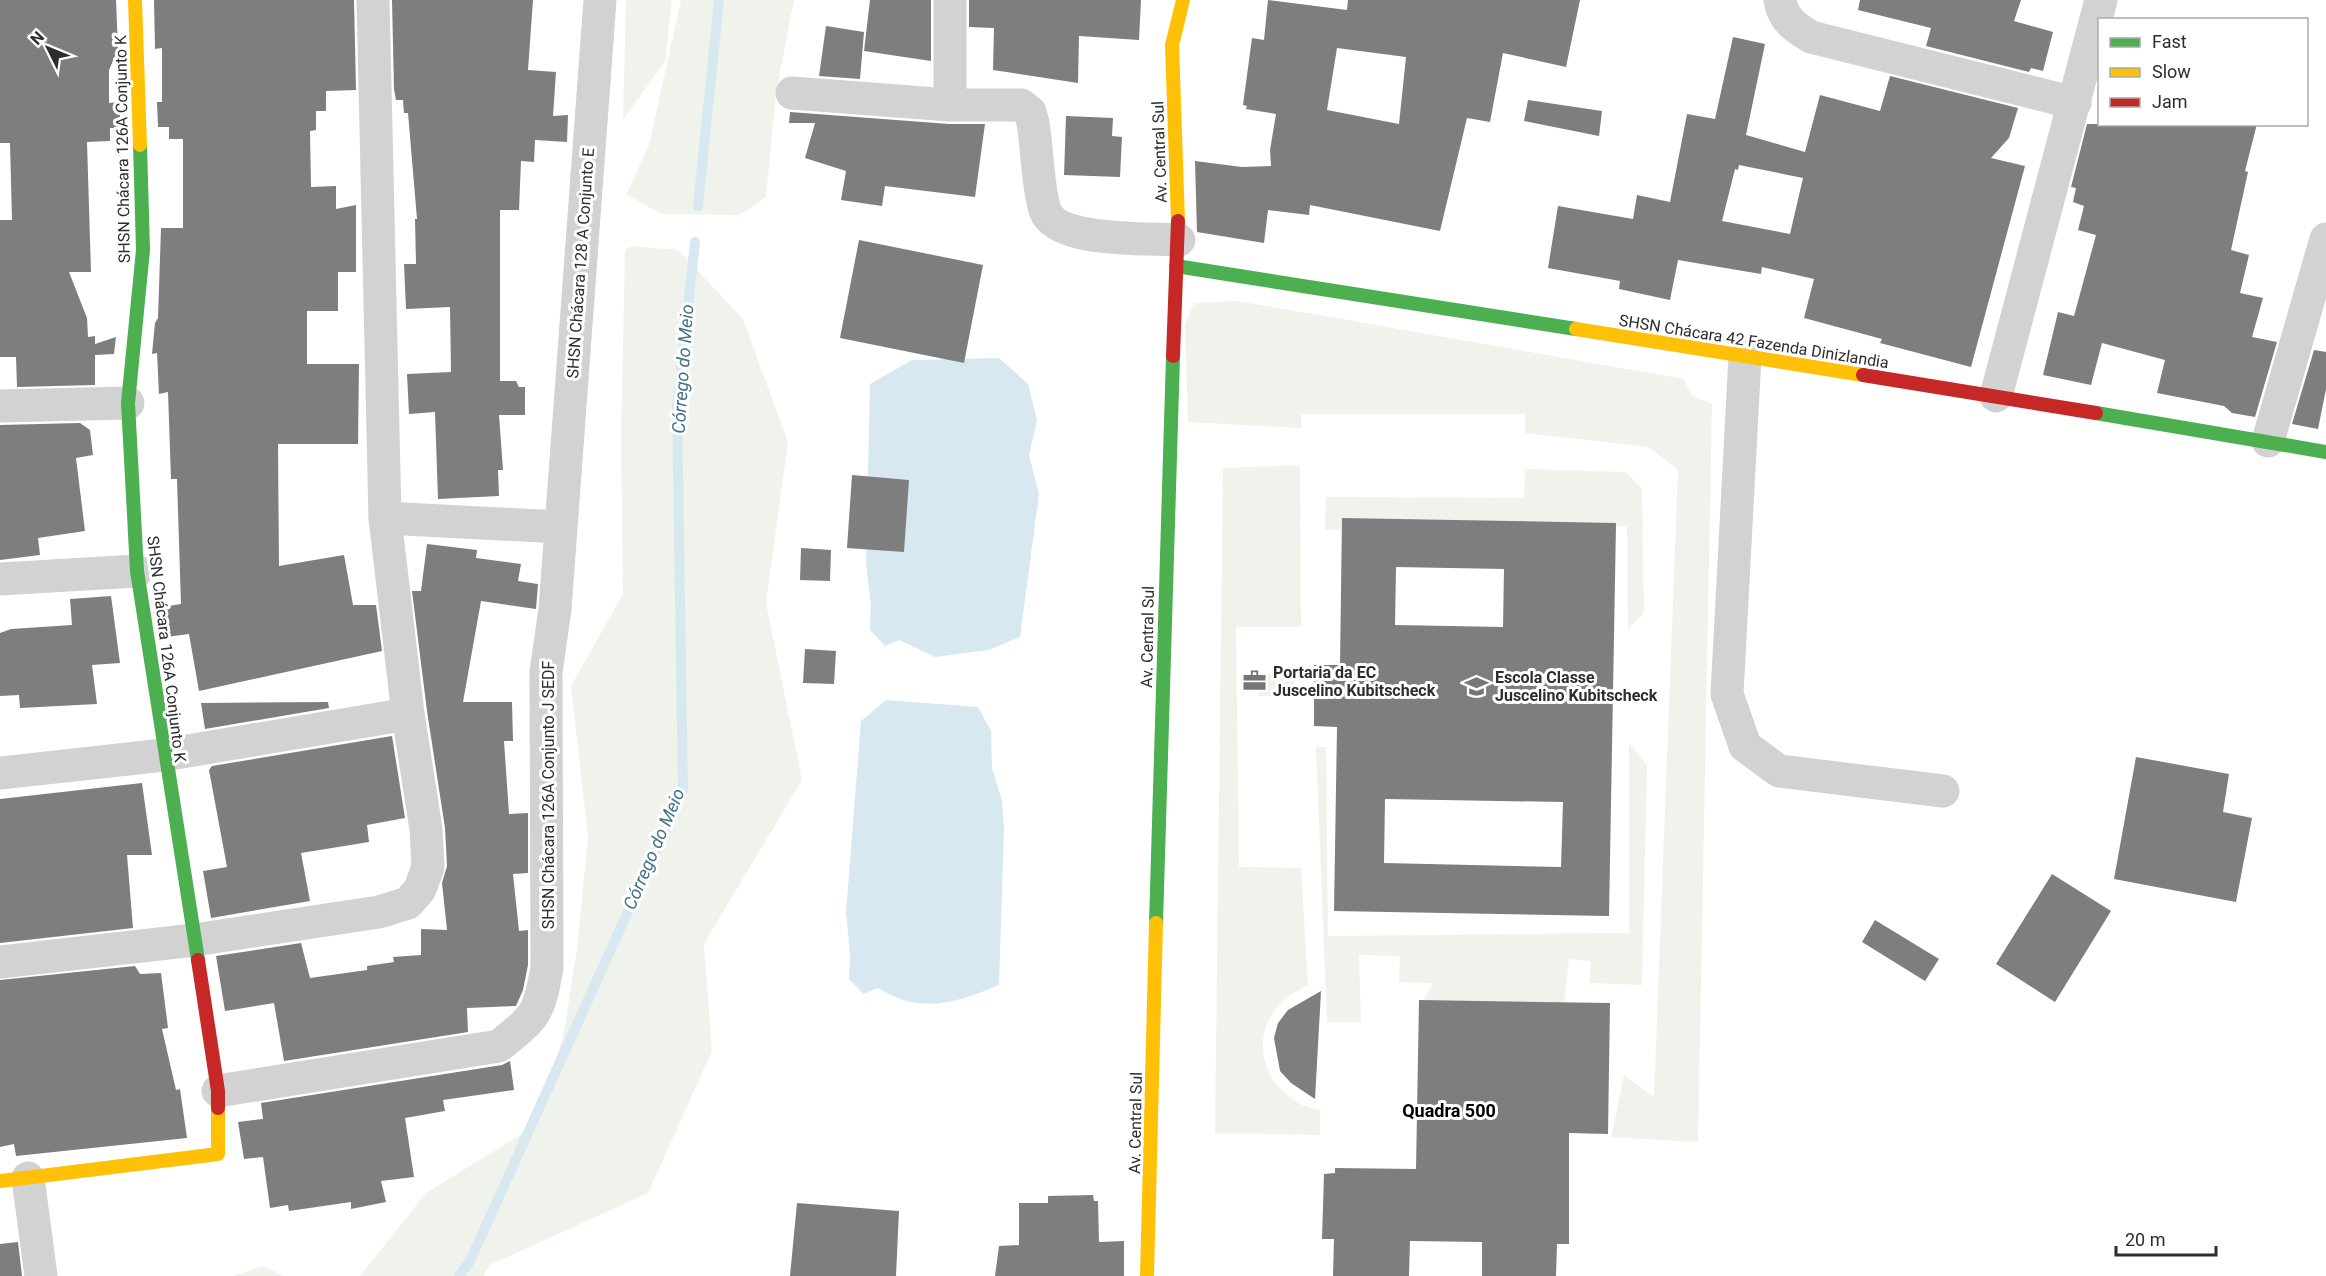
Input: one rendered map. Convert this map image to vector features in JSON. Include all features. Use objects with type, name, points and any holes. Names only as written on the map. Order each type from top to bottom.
[{"type":"street","name":"SHSN Chácara 126A Conjunto K","points":[[14,1179],[218,1154],[218,1091],[164,755],[138,571],[128,403],[143,250],[135,0]]},
{"type":"street","points":[[0,962],[194,940],[379,912],[408,903],[420,889],[428,867],[426,829],[408,714],[385,518],[373,0]]},
{"type":"street","name":"SHSN Chácara 128 A Conjunto E","points":[[560,527],[600,0]]},
{"type":"street","points":[[950,0],[950,105]]},
{"type":"street","name":"Av. Central Sul","points":[[1147,1276],[1169,428],[1177,253],[1172,45],[1183,0]]},
{"type":"street","points":[[1780,0],[1784,15],[1793,26],[1811,36],[2074,103]]},
{"type":"street","points":[[1996,396],[2101,0]]},
{"type":"street","points":[[792,93],[950,105],[1022,105],[1030,112],[1045,211],[1056,225],[1077,234],[1177,253]]},
{"type":"street","points":[[2268,441],[2326,239]]},
{"type":"street","name":"SHSN Chácara 42 Fazenda Dinizlandia","points":[[1177,253],[1745,357],[1996,396],[2326,452]]},
{"type":"street","points":[[1745,357],[1727,694],[1745,746],[1779,771],[1943,791]]},
{"type":"street","points":[[0,406],[128,403]]},
{"type":"street","points":[[385,518],[560,527]]},
{"type":"street","name":"SHSN Chácara 126A Conjunto J SEDF","points":[[218,1091],[499,1046],[530,1020],[541,1001],[547,967],[546,672],[555,609],[560,527]]},
{"type":"street","points":[[0,579],[138,571]]},
{"type":"street","points":[[0,773],[164,755],[408,714]]},
{"type":"street","points":[[14,1179],[41,1276]]},
{"type":"shaded area","points":[[626,0],[672,0],[665,61],[623,120]]},
{"type":"shaded area","points":[[681,0],[794,0],[776,93],[766,197],[740,215],[662,214],[626,195],[649,145]]},
{"type":"shaded area","points":[[632,246],[678,250],[743,319],[788,442],[766,603],[802,780],[704,944],[712,1051],[648,1193],[490,1265],[483,1276],[360,1276],[426,1193],[530,1129],[563,1038],[577,949],[588,837],[571,686],[623,594],[621,439],[625,250]]},
{"type":"shaded area","points":[[1238,301],[1684,379],[1691,395],[1712,404],[1698,1142],[1611,1137],[1624,1075],[1654,1097],[1678,470],[1649,447],[1525,433],[1525,414],[1301,414],[1301,428],[1188,422],[1185,325],[1194,303]]},
{"type":"shaded area","points":[[999,358],[1028,384],[1037,420],[1029,455],[1039,494],[1020,637],[989,650],[935,657],[899,640],[885,646],[870,630],[871,605],[866,564],[870,384],[912,360]]},
{"type":"shaded area","points":[[1300,465],[1301,627],[1236,627],[1239,867],[1301,868],[1308,985],[1288,997],[1272,1014],[1265,1029],[1263,1045],[1270,1075],[1279,1088],[1305,1106],[1320,1110],[1320,1135],[1215,1133],[1223,468]]},
{"type":"shaded area","points":[[1525,469],[1626,472],[1642,489],[1644,613],[1628,629],[1627,526],[1325,530],[1326,497],[1524,498]]},
{"type":"shaded area","points":[[1294,673],[1294,696],[1258,696],[1258,675]]},
{"type":"shaded area","points":[[886,700],[978,707],[991,731],[992,768],[1002,801],[1004,829],[999,985],[953,1001],[924,1004],[894,996],[878,988],[864,994],[849,979],[850,954],[846,912],[861,721]]},
{"type":"shaded area","points":[[1629,743],[1647,765],[1642,985],[1589,983],[1591,961],[1569,959],[1564,1005],[1421,1005],[1433,983],[1399,982],[1400,956],[1359,955],[1361,1022],[1327,1022],[1316,747],[1326,747],[1328,936],[1629,933]]},
{"type":"shaded area","points":[[263,1266],[284,1276],[233,1276]]},
{"type":"building","points":[[0,0],[116,0],[118,49],[109,70],[109,103],[120,102],[120,128],[110,128],[110,141],[87,142],[91,272],[69,272],[87,318],[88,337],[95,336],[95,344],[116,337],[114,354],[95,355],[95,385],[17,387],[16,357],[0,357],[0,220],[12,220],[10,143],[0,143]]},
{"type":"building","points":[[154,0],[354,0],[356,90],[326,91],[326,111],[316,111],[316,130],[310,131],[311,187],[336,186],[336,209],[356,205],[356,272],[338,272],[338,311],[307,311],[307,364],[359,364],[358,444],[278,444],[279,566],[344,555],[353,605],[376,605],[382,651],[199,691],[189,634],[166,637],[162,607],[181,604],[177,479],[171,479],[168,392],[159,394],[157,353],[152,354],[155,323],[158,318],[161,228],[183,228],[183,139],[169,139],[169,127],[158,127],[157,102],[162,102],[162,48],[155,49]]},
{"type":"building","points":[[392,0],[533,0],[528,70],[556,72],[553,116],[568,115],[567,142],[535,140],[534,162],[521,161],[519,210],[500,210],[500,381],[516,381],[519,387],[525,387],[525,415],[499,415],[503,470],[498,470],[499,496],[438,499],[435,412],[409,414],[407,374],[451,372],[450,307],[406,309],[404,264],[416,264],[415,219],[417,219],[408,113],[404,113],[403,100],[396,100],[394,89]]},
{"type":"building","points":[[870,0],[931,0],[931,61],[864,51]]},
{"type":"building","points":[[969,0],[1141,0],[1139,40],[1079,36],[1078,83],[993,70],[994,28],[969,27]]},
{"type":"building","points":[[1268,0],[1347,10],[1348,0],[1580,0],[1566,67],[1503,53],[1490,122],[1467,118],[1440,231],[1310,205],[1309,215],[1268,210],[1264,243],[1197,232],[1195,161],[1242,167],[1271,166],[1270,150],[1276,114],[1246,109],[1247,106],[1243,105],[1252,38],[1264,40]],"holes":[[[1337,48],[1406,57],[1399,124],[1327,110]]]},
{"type":"building","points":[[1860,0],[2021,0],[2014,21],[2053,32],[2043,71],[2031,68],[2029,72],[1926,46],[1931,28],[1858,10]]},
{"type":"building","points":[[826,26],[864,32],[860,79],[819,76]]},
{"type":"building","points":[[1733,37],[1765,44],[1746,135],[1805,152],[1820,95],[1880,111],[1890,76],[2018,108],[2009,138],[1991,158],[2025,166],[1971,367],[1880,343],[1882,339],[1804,318],[1814,279],[1762,267],[1761,274],[1678,260],[1670,300],[1619,289],[1620,281],[1548,268],[1558,206],[1633,219],[1637,195],[1670,202],[1687,114],[1715,119]],"holes":[[[1739,165],[1803,178],[1790,234],[1722,221],[1735,169],[1738,170]]]},
{"type":"building","points":[[1528,100],[1602,111],[1599,136],[1524,121]]},
{"type":"building","points":[[790,112],[949,124],[985,124],[975,197],[885,186],[882,206],[841,200],[846,171],[805,158],[815,123],[789,123]]},
{"type":"building","points":[[1066,116],[1113,118],[1112,136],[1122,137],[1120,177],[1064,175]]},
{"type":"building","points":[[2087,124],[2098,124],[2098,126],[2256,126],[2245,171],[2248,172],[2231,250],[2249,255],[2240,293],[2263,298],[2252,337],[2277,342],[2255,417],[2232,413],[2224,406],[2157,393],[2165,360],[2102,343],[2091,385],[2043,375],[2058,312],[2074,316],[2096,235],[2078,230],[2084,206],[2073,202],[2076,188],[2071,187]]},
{"type":"building","points":[[859,240],[983,265],[964,363],[840,338]]},
{"type":"building","points":[[2314,350],[2326,352],[2326,389],[2318,429],[2292,424]]},
{"type":"building","points":[[80,423],[90,430],[93,455],[76,458],[85,531],[38,538],[40,555],[0,560],[0,425]]},
{"type":"building","points":[[852,475],[909,480],[904,552],[847,548]]},
{"type":"building","name":"Escola Classe Juscelino Kubitscheck","points":[[1342,518],[1616,523],[1609,916],[1334,911],[1337,727],[1314,726],[1314,665],[1340,665]],"holes":[[[1396,567],[1504,569],[1503,627],[1395,625]],[[1385,799],[1563,802],[1561,867],[1384,863]]]},
{"type":"building","points":[[427,544],[477,550],[476,558],[521,564],[518,581],[538,584],[536,609],[481,601],[463,702],[512,702],[513,741],[504,741],[509,814],[528,813],[528,873],[513,874],[519,931],[528,930],[528,965],[523,990],[516,1006],[467,1008],[468,1032],[284,1061],[274,1003],[225,1011],[216,956],[301,943],[310,978],[367,970],[367,966],[394,962],[393,957],[421,955],[421,929],[447,930],[442,883],[447,866],[445,828],[412,591],[421,591]]},
{"type":"building","points":[[801,548],[831,550],[830,581],[800,580]]},
{"type":"building","points":[[111,596],[120,663],[92,665],[97,704],[20,708],[19,695],[0,696],[0,633],[11,629],[72,625],[70,599]]},
{"type":"building","points":[[805,649],[836,651],[834,684],[803,683]]},
{"type":"building","points":[[328,702],[329,708],[205,729],[201,703]]},
{"type":"building","points":[[392,736],[405,818],[367,825],[369,842],[301,853],[310,901],[211,918],[203,871],[227,867],[209,770],[212,766]]},
{"type":"building","points":[[2136,757],[2229,774],[2223,812],[2252,818],[2236,902],[2114,879]]},
{"type":"building","points":[[142,783],[152,855],[127,855],[133,928],[0,943],[0,799]]},
{"type":"building","points":[[2052,874],[2111,911],[2055,1002],[1996,964]]},
{"type":"building","points":[[1875,920],[1939,959],[1925,981],[1862,942]]},
{"type":"building","points":[[135,966],[140,974],[161,973],[168,1028],[162,1029],[176,1090],[180,1089],[187,1138],[16,1156],[14,1144],[0,1147],[0,980]]},
{"type":"building","points":[[1321,991],[1315,1099],[1291,1083],[1280,1071],[1274,1038],[1278,1023],[1288,1010]]},
{"type":"building","points":[[1419,1000],[1610,1003],[1608,1134],[1569,1133],[1569,1244],[1557,1244],[1556,1276],[1482,1276],[1482,1242],[1410,1241],[1409,1276],[1333,1276],[1334,1239],[1322,1239],[1324,1174],[1335,1173],[1335,1168],[1416,1169]]},
{"type":"building","points":[[510,1061],[514,1090],[443,1100],[445,1111],[405,1118],[414,1177],[381,1181],[386,1202],[351,1209],[351,1202],[289,1211],[288,1205],[270,1208],[263,1157],[244,1159],[238,1122],[263,1119],[261,1103],[502,1065]]},
{"type":"building","points":[[1093,1195],[1094,1201],[1098,1201],[1099,1242],[1124,1241],[1124,1276],[995,1276],[999,1246],[1019,1245],[1019,1203],[1048,1203],[1048,1196]]},
{"type":"building","points":[[797,1203],[899,1211],[896,1276],[790,1276]]},
{"type":"building","points":[[18,1242],[22,1276],[0,1276],[0,1244]]},
{"type":"waterway","name":"Córrego do Meio","points":[[698,206],[719,0]]},
{"type":"waterway","name":"Córrego do Meio","points":[[459,1276],[470,1261],[683,790],[677,407],[695,242]]},
{"type":"traffic: fast","points":[[140,145],[143,250],[128,403],[137,571],[198,960]]},
{"type":"traffic: fast","points":[[1176,266],[1576,329]]},
{"type":"traffic: fast","points":[[1156,923],[1173,356]]},
{"type":"traffic: fast","points":[[2096,413],[2326,452]]},
{"type":"traffic: slow","points":[[135,0],[140,145]]},
{"type":"traffic: slow","points":[[1178,221],[1172,45],[1183,0]]},
{"type":"traffic: slow","points":[[1576,329],[1863,375]]},
{"type":"traffic: slow","points":[[1147,1276],[1156,923]]},
{"type":"traffic: slow","points":[[0,1181],[218,1154],[218,1108]]},
{"type":"traffic: jam","points":[[1173,356],[1178,221]]},
{"type":"traffic: jam","points":[[1863,375],[2096,413]]},
{"type":"traffic: jam","points":[[198,960],[218,1091],[218,1108]]},
{"type":"place","name":"Portaria da EC Juscelino Kubitscheck","points":[[1255,681]]},
{"type":"place","name":"Escola Classe Juscelino Kubitscheck","points":[[1477,686]]},
{"type":"district","name":"Quadra 500","points":[[1449,1111]]}]
